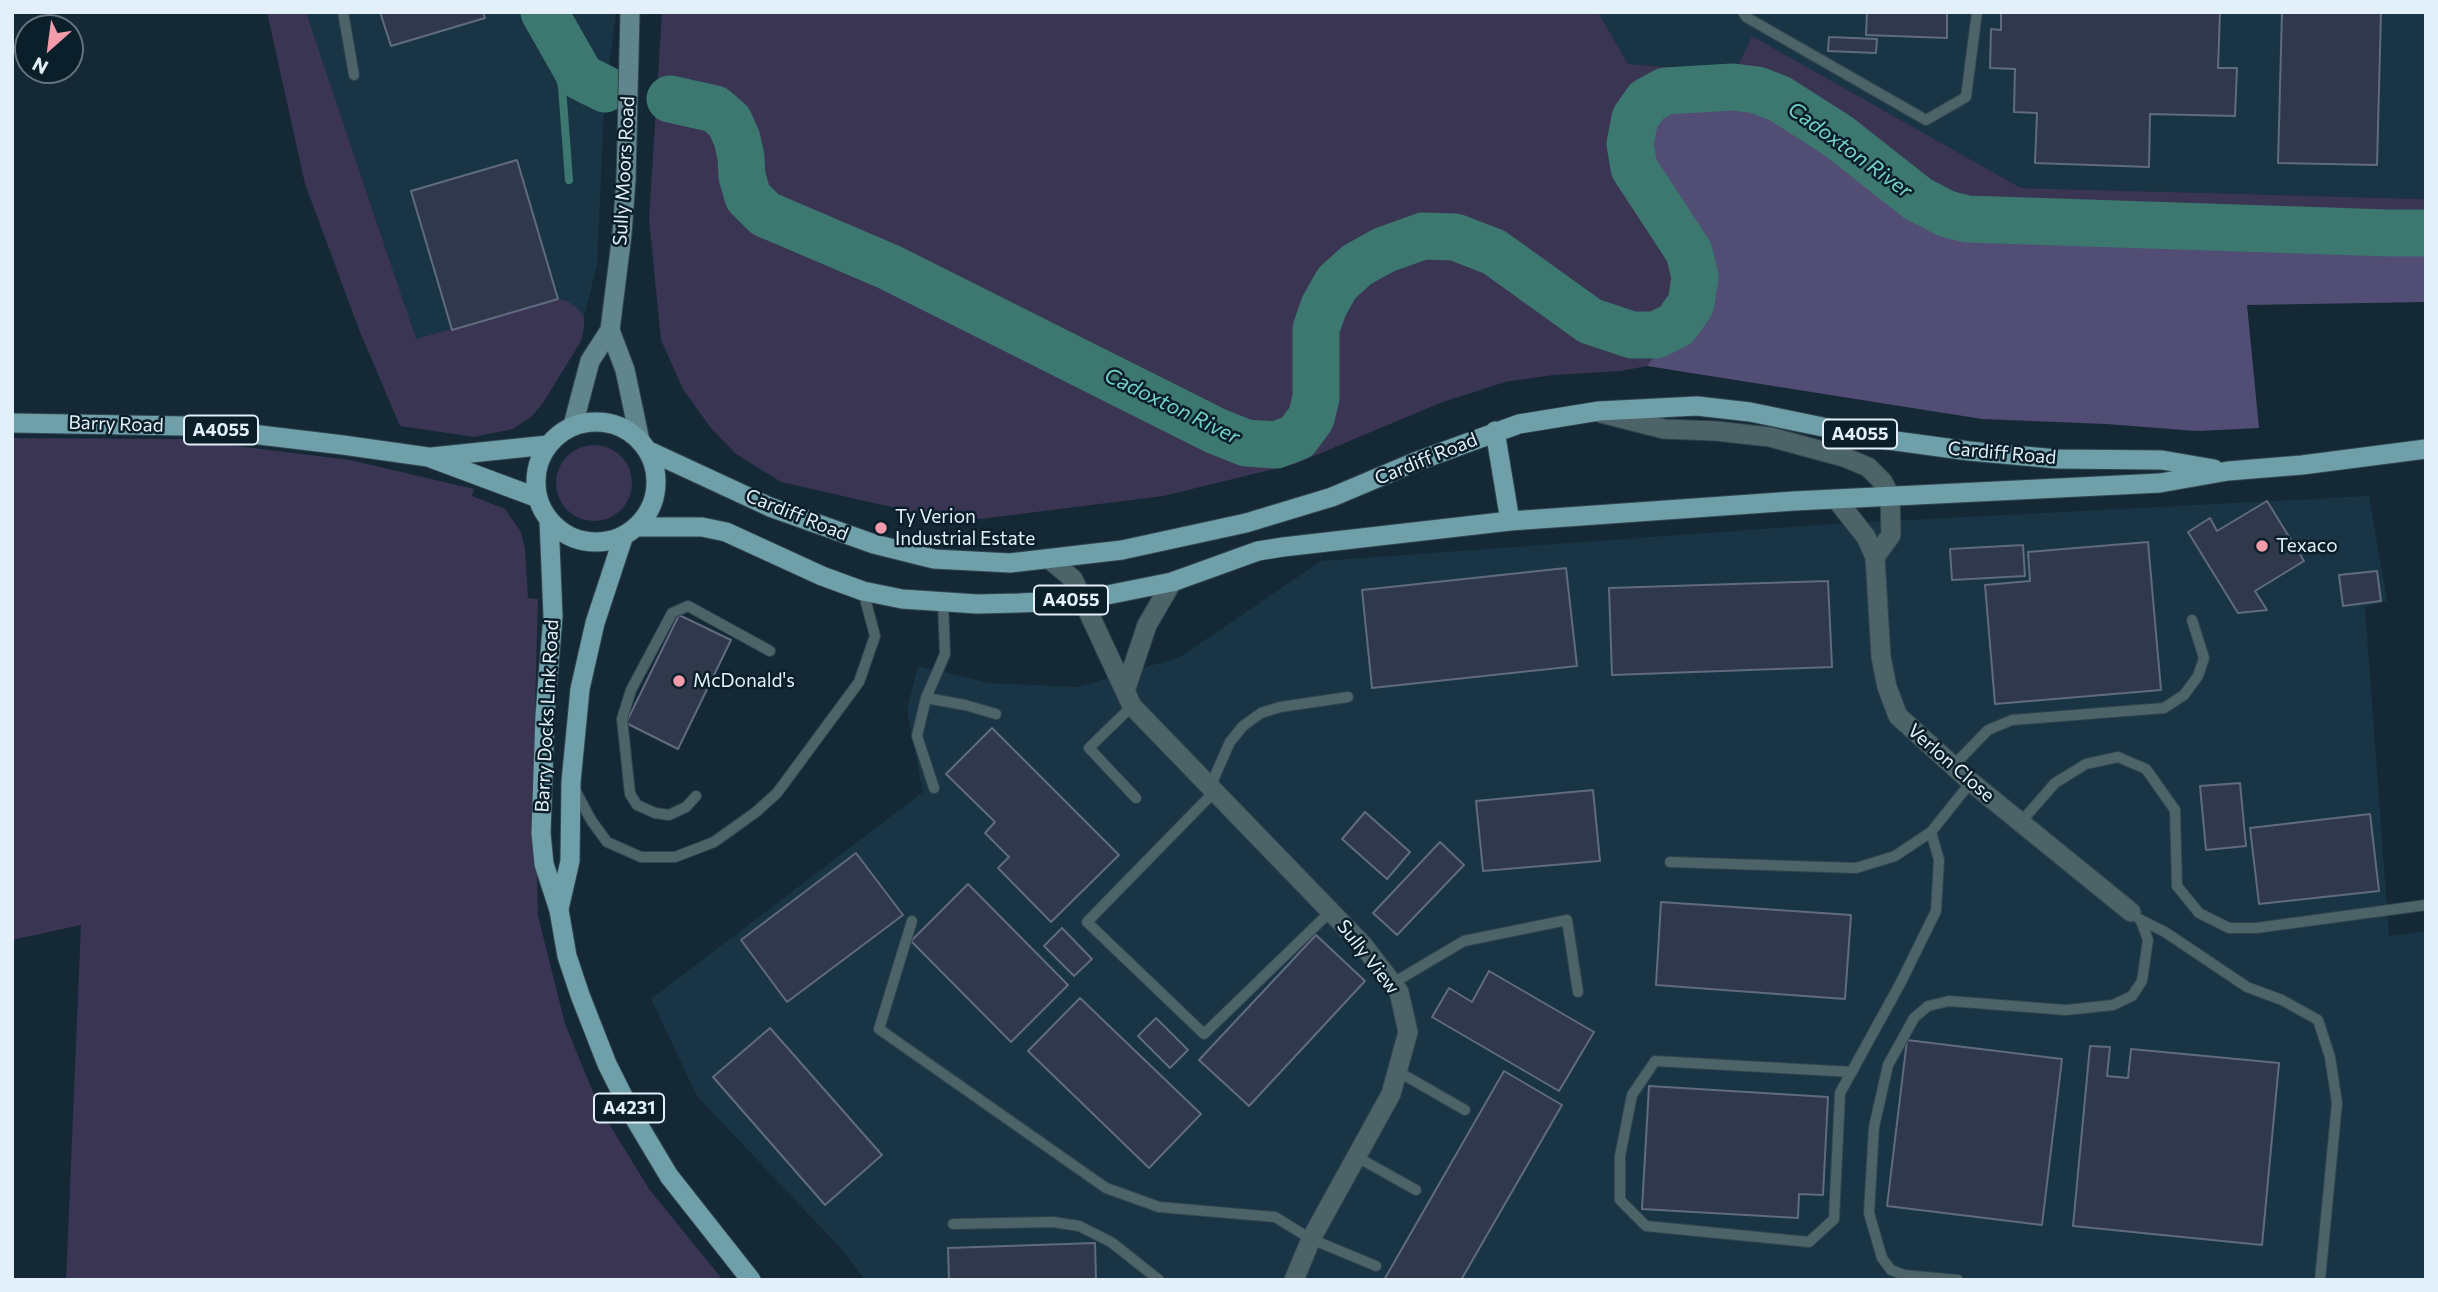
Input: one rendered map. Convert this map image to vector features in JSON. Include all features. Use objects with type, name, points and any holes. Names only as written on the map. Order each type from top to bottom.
[{"type":"main road","name":"Sully Moors Road","points":[[573,425],[590,361],[610,330],[626,179],[631,12]]},
{"type":"main road","name":"Sully Moors Road","points":[[610,330],[625,370],[643,445]]},
{"type":"main road","name":"Cardiff Road","points":[[643,445],[770,507],[821,527],[934,559],[1010,563],[1122,550],[1246,523],[1332,497],[1495,431],[1545,418],[1594,412],[1697,406],[1750,412],[1881,439],[1969,451],[2057,459],[2162,460],[2228,471]]},
{"type":"main road","points":[[591,421],[619,426],[643,445],[653,462],[655,488],[646,515],[630,531],[613,540],[593,542],[575,539],[559,530],[541,508],[538,498],[536,471],[548,445],[573,425],[591,421]]},
{"type":"main road","name":"Barry Road","points":[[12,423],[185,426],[428,457],[538,498]]},
{"type":"main road","points":[[1495,431],[1510,521]]},
{"type":"main road","name":"Barry Road","points":[[428,457],[548,445]]},
{"type":"main road","name":"Cardiff Road","points":[[630,531],[702,527],[726,532],[822,576],[863,591],[902,599],[977,604],[1082,600],[1172,582],[1258,551],[1510,521],[1836,499],[2160,483],[2228,471],[2302,466],[2426,449]]},
{"type":"main road","name":"Barry Docks Link Road","points":[[549,520],[553,616],[541,833],[544,864],[559,910],[567,956],[607,1065],[632,1114],[669,1176],[751,1280]]},
{"type":"main road","name":"Barry Docks Link Road","points":[[559,910],[570,861],[571,782],[583,676],[595,623],[630,531]]},
{"type":"street","points":[[1594,412],[1664,429],[1770,437],[1844,457],[1868,467],[1883,482],[1890,496],[1891,535],[1875,557]]},
{"type":"street","name":"Verlon Close","points":[[1836,499],[1866,537],[1875,557],[1881,657],[1887,687],[1898,716],[1971,782],[2136,916]]},
{"type":"street","name":"Sully View","points":[[1049,559],[1073,579],[1128,699],[1363,945],[1399,992],[1408,1032],[1391,1094],[1311,1239],[1294,1280]]},
{"type":"street","points":[[1128,699],[1147,625],[1172,582]]},
{"type":"lane","points":[[343,12],[354,75]]},
{"type":"lane","points":[[1743,12],[1746,17],[1926,120],[1966,97],[1977,12]]},
{"type":"lane","points":[[571,782],[591,820],[607,842],[640,857],[675,857],[714,842],[756,812],[777,793],[859,682],[875,636],[863,591]]},
{"type":"lane","points":[[934,788],[917,736],[926,698],[944,654],[943,602]]},
{"type":"lane","points":[[696,796],[686,807],[669,815],[654,813],[637,805],[630,794],[622,719],[631,690],[672,613],[688,606],[770,651]]},
{"type":"lane","points":[[1954,765],[1988,730],[2012,720],[2164,708],[2184,695],[2198,676],[2204,658],[2192,620]]},
{"type":"lane","points":[[1331,911],[1205,1034],[1087,922],[1212,789],[1230,742],[1243,726],[1261,713],[1280,707],[1348,697]]},
{"type":"lane","points":[[926,698],[965,705],[996,715]]},
{"type":"lane","points":[[1128,699],[1089,748],[1136,798]]},
{"type":"lane","points":[[2020,823],[2055,783],[2086,764],[2118,757],[2146,769],[2175,810],[2177,886],[2199,913],[2229,928],[2256,928],[2426,905]]},
{"type":"lane","points":[[1670,862],[1856,868],[1895,856],[1931,832],[1971,782]]},
{"type":"lane","points":[[1852,1072],[1656,1061],[1632,1095],[1620,1156],[1619,1200],[1646,1226],[1809,1242],[1834,1219],[1840,1093],[1852,1072],[1900,984],[1936,911],[1939,860],[1931,832]]},
{"type":"lane","points":[[1958,1280],[1904,1275],[1891,1270],[1882,1258],[1869,1213],[1874,1127],[1888,1065],[1914,1018],[1928,1006],[1949,1001],[2066,1010],[2113,1005],[2132,996],[2141,981],[2148,940],[2136,916]]},
{"type":"lane","points":[[2136,916],[2247,986],[2282,1000],[2318,1020],[2330,1057],[2337,1103],[2320,1280]]},
{"type":"lane","points":[[1393,983],[1464,942],[1567,920],[1578,992]]},
{"type":"lane","points":[[912,921],[879,1029],[1106,1188],[1159,1207],[1275,1217],[1311,1239],[1376,1266]]},
{"type":"lane","points":[[1397,1071],[1465,1110]]},
{"type":"lane","points":[[1357,1157],[1416,1189]]},
{"type":"lane","points":[[953,1224],[1053,1222],[1079,1226],[1111,1242],[1159,1280]]},
{"type":"shaded area","points":[[267,12],[306,12],[416,339],[558,299],[567,301],[584,317],[581,341],[543,403],[531,417],[513,429],[474,437],[400,426],[360,332],[305,184]]},
{"type":"shaded area","points":[[306,12],[616,12],[604,108],[597,265],[584,317],[579,310],[558,299],[416,340]]},
{"type":"shaded area","points":[[662,12],[1598,12],[1628,64],[1735,72],[1752,36],[2021,188],[2426,199],[2426,233],[1967,219],[1947,214],[1918,199],[1838,136],[1780,99],[1757,90],[1634,168],[1689,252],[1695,277],[1691,304],[1647,366],[1505,382],[1440,403],[1295,464],[1163,496],[980,519],[927,515],[781,482],[736,454],[710,427],[683,389],[661,340],[649,219]]},
{"type":"shaded area","points":[[1598,12],[2426,12],[2426,199],[2021,188],[1752,36],[1735,72],[1628,64]]},
{"type":"shaded area","points":[[1733,87],[1757,90],[1780,99],[1838,136],[1918,199],[1947,214],[1967,219],[2225,228],[2426,219],[2426,302],[2247,305],[2259,428],[2197,431],[1982,419],[1647,366],[1691,304],[1695,277],[1689,252],[1634,168],[1630,144],[1635,118],[1647,101],[1665,91]]},
{"type":"shaded area","points":[[12,438],[181,439],[350,460],[474,489],[472,496],[505,509],[521,532],[525,549],[528,598],[538,599],[534,747],[538,916],[565,1024],[600,1109],[649,1189],[723,1280],[66,1280],[81,925],[12,940]]},
{"type":"shaded area","points":[[594,445],[608,448],[621,456],[629,469],[632,483],[629,497],[621,510],[608,518],[594,521],[580,518],[567,510],[559,497],[556,483],[559,469],[567,456],[580,448]]},
{"type":"shaded area","points":[[2369,496],[2387,601],[2365,607],[2389,936],[2426,931],[2426,1280],[865,1280],[845,1253],[697,1096],[651,999],[923,792],[907,710],[918,666],[990,683],[1078,687],[1180,657],[1321,561],[1831,524]]},
{"type":"building","points":[[380,12],[483,12],[485,18],[391,46]]},
{"type":"building","points":[[1867,12],[1947,12],[1947,38],[1866,35]]},
{"type":"building","points":[[2001,12],[2220,12],[2218,68],[2237,68],[2235,116],[2150,114],[2149,167],[2035,163],[2037,113],[2014,112],[2015,69],[1990,68],[1991,29],[2001,30]]},
{"type":"building","points":[[2282,12],[2381,12],[2377,165],[2278,163]]},
{"type":"building","points":[[1829,37],[1877,39],[1876,53],[1828,51]]},
{"type":"building","points":[[517,160],[558,299],[452,330],[411,191]]},
{"type":"building","points":[[2267,501],[2304,561],[2255,591],[2267,610],[2238,613],[2188,532],[2210,518],[2217,531]]},
{"type":"building","points":[[2148,542],[2161,690],[1995,704],[1985,585],[2030,581],[2028,552]]},
{"type":"building","points":[[2023,545],[2025,576],[1952,580],[1950,549]]},
{"type":"building","points":[[1566,568],[1577,666],[1372,688],[1362,590]]},
{"type":"building","points":[[2377,571],[2381,601],[2343,606],[2339,575]]},
{"type":"building","points":[[1828,581],[1832,667],[1612,675],[1609,588]]},
{"type":"building","name":"McDonald's","points":[[679,615],[731,640],[678,749],[626,723]]},
{"type":"building","points":[[992,728],[1119,855],[1051,922],[998,868],[1009,857],[985,833],[995,822],[946,774]]},
{"type":"building","points":[[2240,783],[2246,846],[2206,850],[2200,786]]},
{"type":"building","points":[[1593,790],[1600,861],[1483,871],[1476,801]]},
{"type":"building","points":[[1365,812],[1410,852],[1387,879],[1342,839]]},
{"type":"building","points":[[2370,814],[2379,891],[2259,904],[2250,828]]},
{"type":"building","points":[[1440,842],[1464,865],[1397,935],[1373,913]]},
{"type":"building","points":[[856,853],[903,915],[787,1002],[741,940]]},
{"type":"building","points":[[968,884],[1068,985],[1011,1042],[911,941]]},
{"type":"building","points":[[1661,902],[1851,915],[1845,999],[1656,985]]},
{"type":"building","points":[[1062,928],[1092,959],[1074,976],[1044,946]]},
{"type":"building","points":[[1316,935],[1365,981],[1249,1106],[1199,1060]]},
{"type":"building","points":[[1489,971],[1594,1032],[1559,1091],[1432,1017],[1449,988],[1472,1002]]},
{"type":"building","points":[[1080,998],[1201,1114],[1149,1168],[1028,1051]]},
{"type":"building","points":[[1156,1018],[1188,1050],[1170,1068],[1138,1036]]},
{"type":"building","points":[[770,1028],[882,1155],[825,1205],[713,1077]]},
{"type":"building","points":[[1907,1040],[2062,1059],[2042,1225],[1887,1206]]},
{"type":"building","points":[[2090,1046],[2110,1047],[2107,1076],[2128,1078],[2131,1049],[2279,1063],[2262,1245],[2073,1226]]},
{"type":"building","points":[[1504,1071],[1562,1105],[1461,1280],[1384,1280]]},
{"type":"building","points":[[1649,1086],[1828,1097],[1823,1195],[1799,1194],[1798,1218],[1642,1209]]},
{"type":"building","points":[[1095,1243],[1096,1280],[949,1280],[948,1248]]},
{"type":"waterway","name":"Cadoxton River","points":[[544,12],[581,77],[605,89]]},
{"type":"waterway","points":[[558,35],[558,70],[562,87],[569,180]]},
{"type":"waterway","name":"Cadoxton River","points":[[670,99],[715,109],[729,121],[737,139],[748,197],[765,214],[889,267],[1216,431],[1246,443],[1276,445],[1297,437],[1311,418],[1316,398],[1316,329],[1324,306],[1337,283],[1357,265],[1384,250],[1423,236],[1455,237],[1494,252],[1590,321],[1632,335],[1656,335],[1676,325],[1691,304],[1695,277],[1689,252],[1634,168],[1630,144],[1635,118],[1647,101],[1665,91],[1733,87],[1757,90],[1780,99],[1838,136],[1918,199],[1947,214],[1967,219],[2426,233]]},
{"type":"place","name":"Ty Verion Industrial Estate","points":[[881,528]]},
{"type":"place","name":"Texaco","points":[[2262,546]]},
{"type":"place","name":"McDonald's","points":[[679,681]]}]
